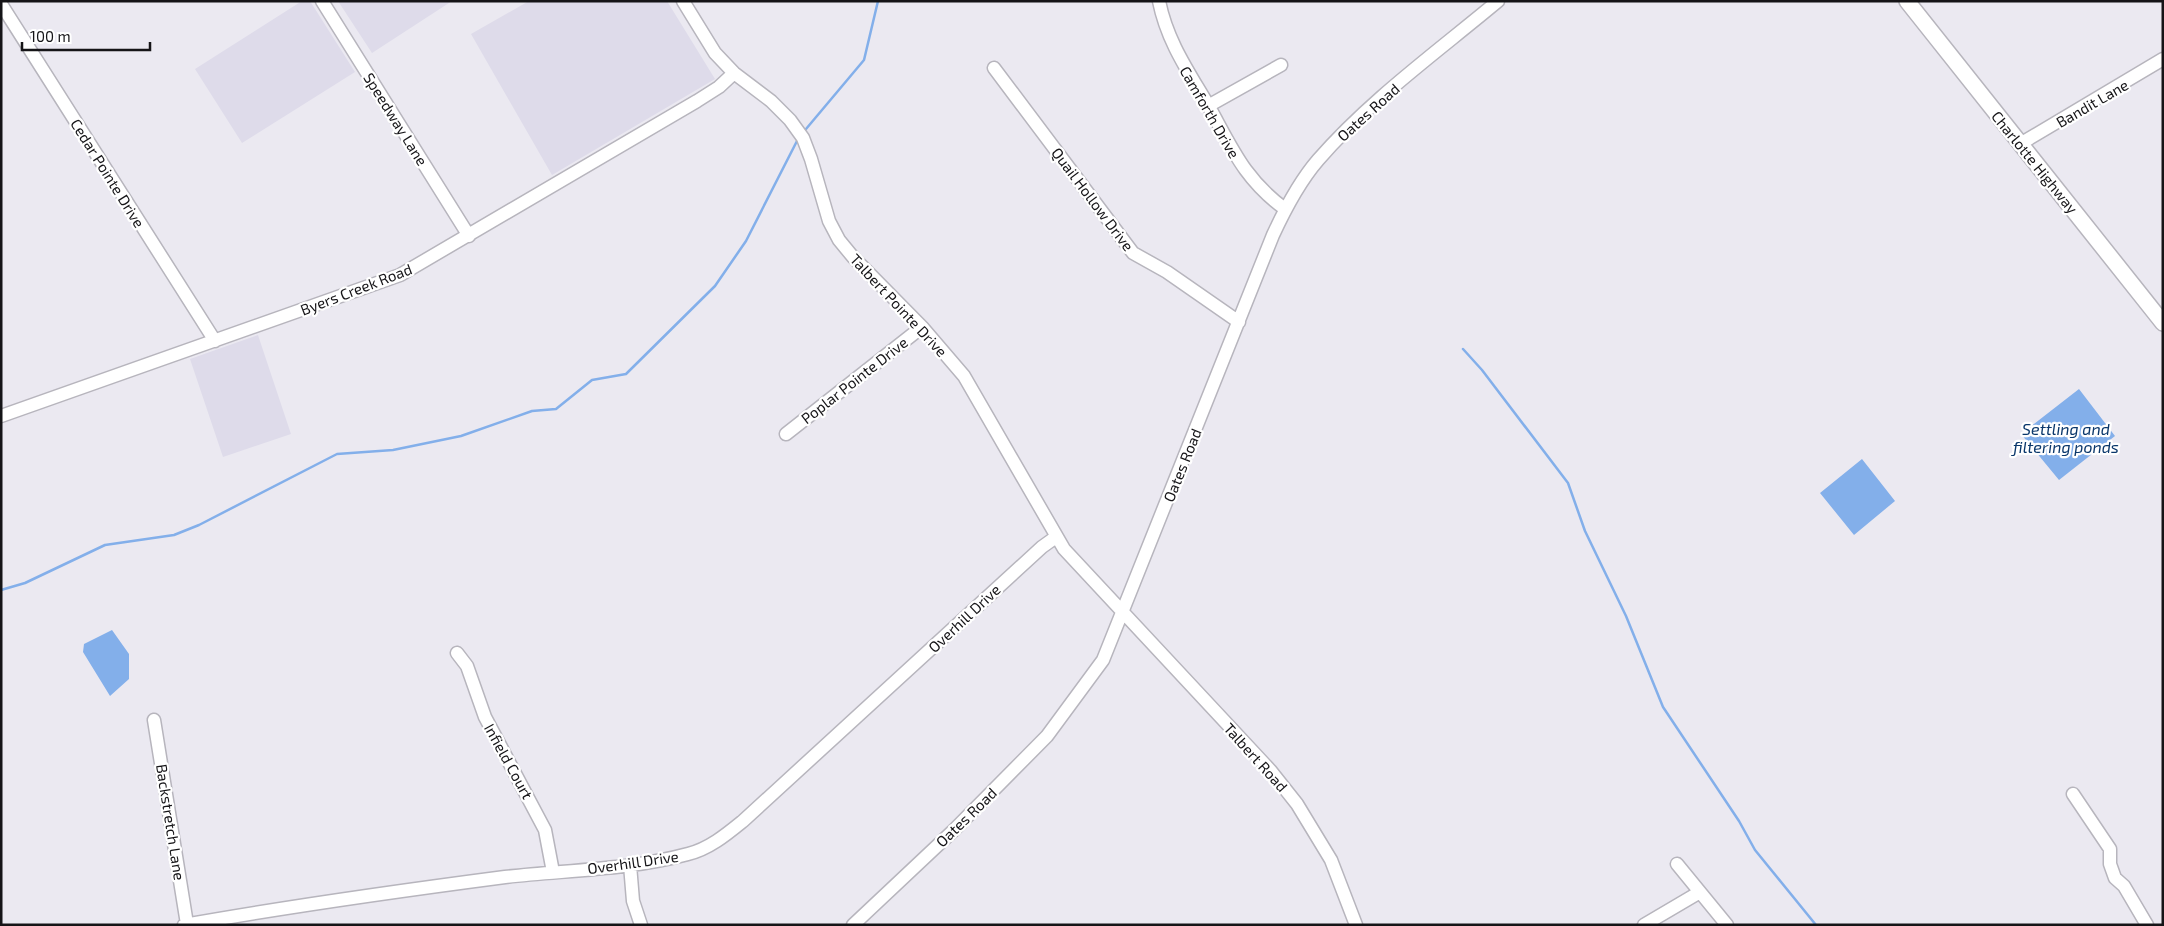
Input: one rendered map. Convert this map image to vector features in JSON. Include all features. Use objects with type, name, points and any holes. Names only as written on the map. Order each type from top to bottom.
[{"type":"main road","name":"Charlotte Highway","points":[[1907,1],[2163,323]]},
{"type":"street","name":"Speedway Lane","points":[[322,1],[469,236]]},
{"type":"street","name":"Talbert Pointe Drive","points":[[683,1],[715,53],[734,73],[771,101],[790,120],[802,138],[811,158],[829,221],[839,240],[853,257],[922,327],[964,376],[1056,537],[1079,566],[1122,612]]},
{"type":"street","name":"Camforth Drive","points":[[1159,1],[1168,34],[1240,165],[1269,197],[1285,209]]},
{"type":"street","name":"Oates Road","points":[[853,925],[954,830],[1047,736],[1102,660],[1285,209],[1317,162],[1361,115],[1498,1]]},
{"type":"street","name":"Cedar Pointe Drive","points":[[1,4],[215,341]]},
{"type":"street","name":"Bandit Lane","points":[[2020,144],[2163,60]]},
{"type":"street","points":[[1208,106],[1281,65]]},
{"type":"street","name":"Quail Hollow Drive","points":[[994,68],[1133,253],[1167,272],[1239,322]]},
{"type":"street","name":"Byers Creek Road","points":[[1,416],[400,275],[697,101],[719,87],[734,73]]},
{"type":"street","name":"Poplar Pointe Drive","points":[[786,434],[922,327]]},
{"type":"street","name":"Overhill Drive","points":[[186,924],[331,900],[553,872],[630,866],[690,854],[724,835],[743,821],[1042,547],[1056,537]]},
{"type":"street","name":"Talbert Road","points":[[1122,612],[1270,770],[1297,804],[1331,860],[1356,925]]},
{"type":"street","name":"Infield Court","points":[[458,653],[467,666],[485,718],[545,830],[553,872]]},
{"type":"street","name":"Backstretch Lane","points":[[154,720],[186,924]]},
{"type":"street","points":[[2073,794],[2110,849],[2110,864],[2115,878],[2124,886],[2147,925]]},
{"type":"street","points":[[1677,864],[1727,925]]},
{"type":"street","points":[[630,866],[633,902],[641,925]]},
{"type":"street","points":[[1644,925],[1700,892]]},
{"type":"shaded area","points":[[302,1],[310,1],[355,72],[242,143],[195,69]]},
{"type":"shaded area","points":[[338,1],[452,1],[372,53]]},
{"type":"shaded area","points":[[529,1],[667,1],[715,79],[552,175],[471,34]]},
{"type":"shaded area","points":[[258,335],[291,434],[223,457],[190,359]]},
{"type":"water","name":"Settling and filtering ponds","points":[[2079,389],[2115,436],[2059,480],[2021,434]]},
{"type":"water","points":[[1862,459],[1895,501],[1854,535],[1820,493]]},
{"type":"water","points":[[112,630],[129,654],[129,679],[110,696],[83,652],[84,644]]},
{"type":"waterway","points":[[806,129],[864,60],[878,1]]},
{"type":"waterway","points":[[1,590],[25,583],[105,545],[174,535],[199,525],[337,454],[393,450],[461,436],[532,411],[556,409],[592,380],[626,374],[715,286],[746,241],[798,139]]},
{"type":"waterway","points":[[1463,349],[1482,370],[1568,483],[1585,531],[1626,616],[1663,707],[1739,821],[1755,850],[1816,925]]}]
